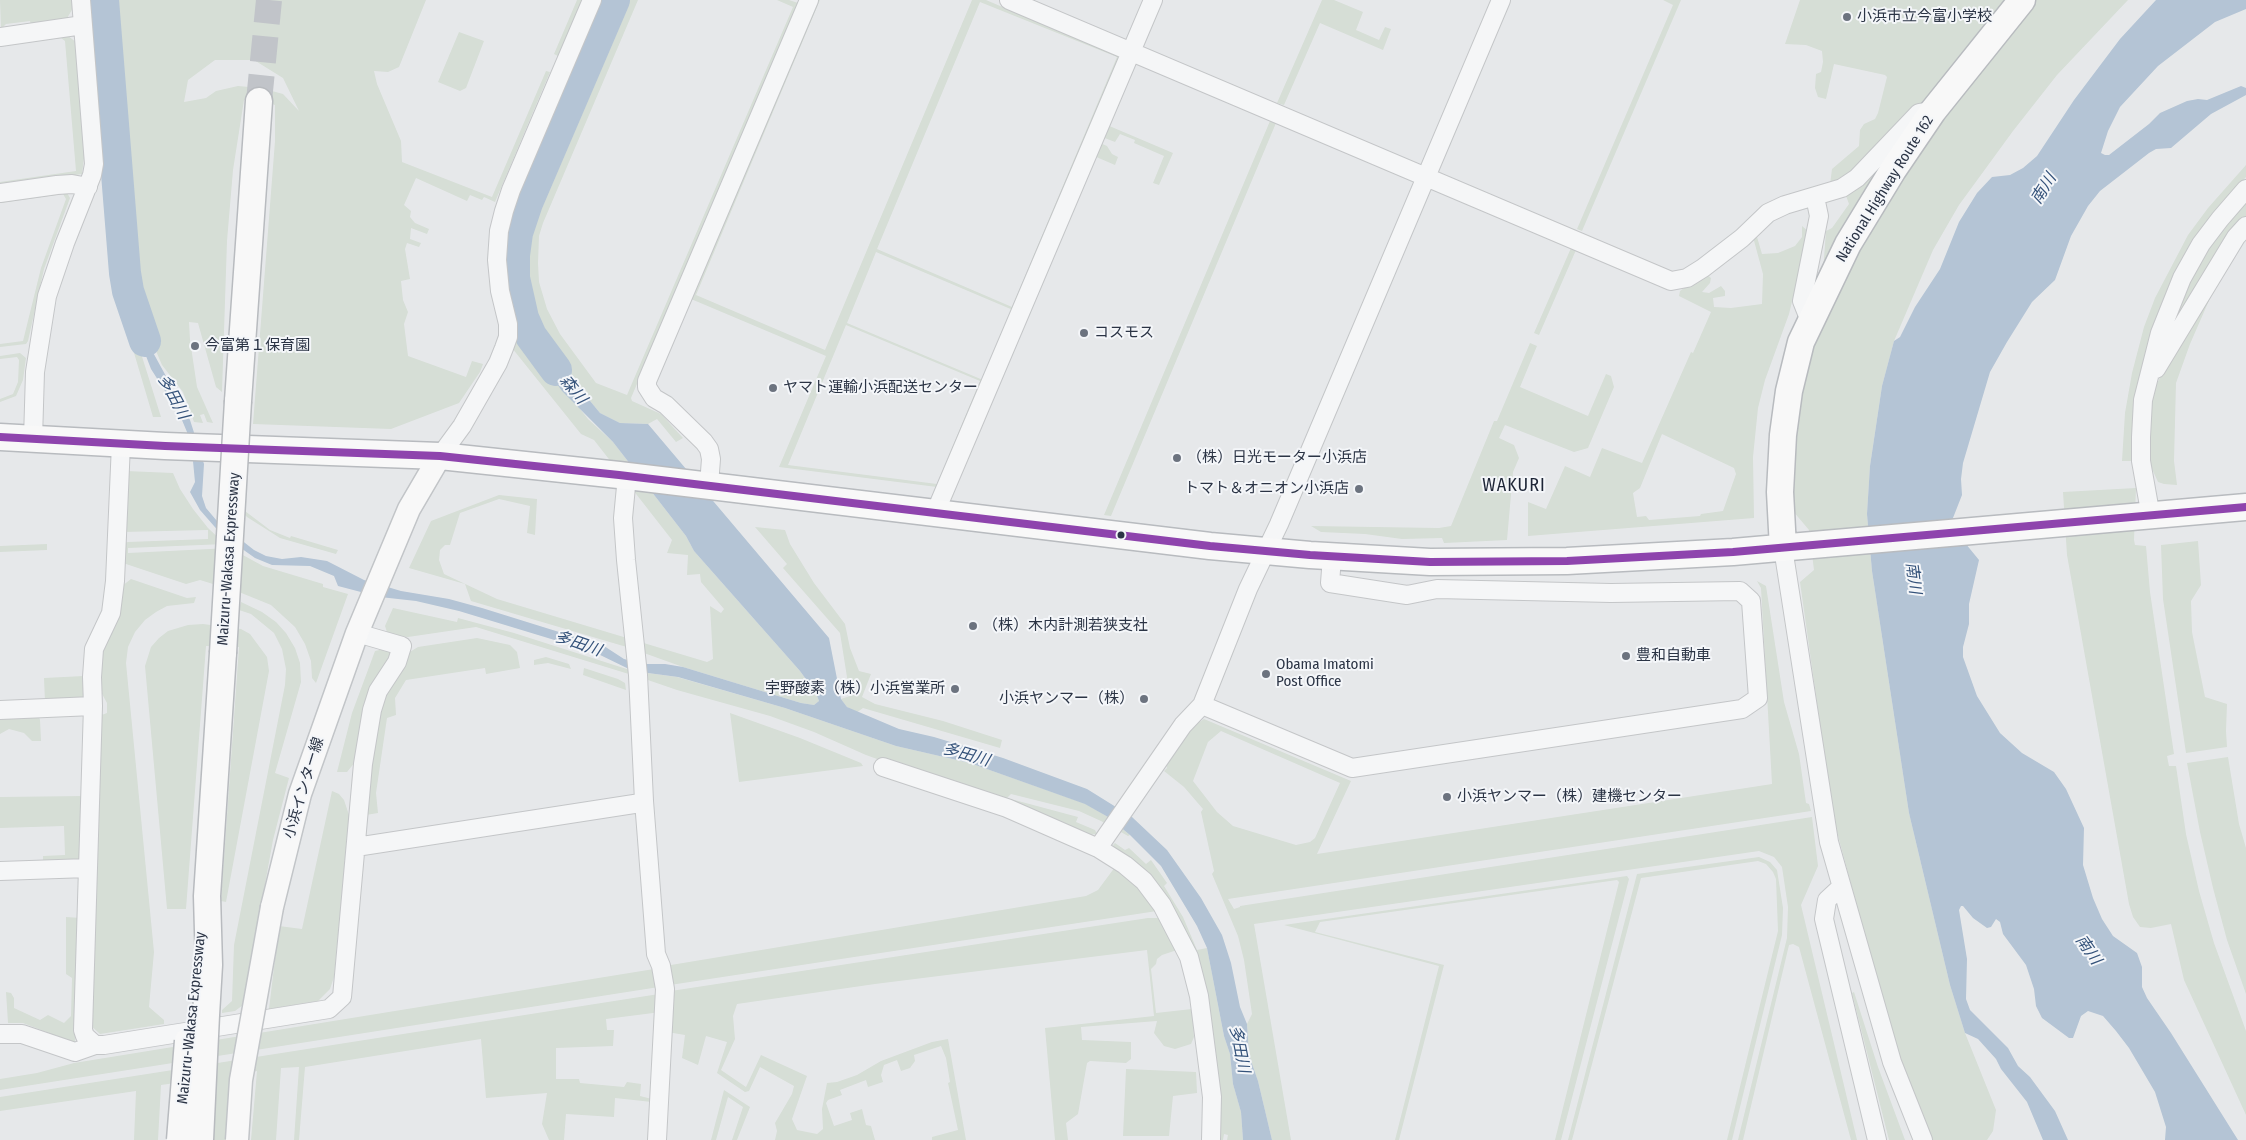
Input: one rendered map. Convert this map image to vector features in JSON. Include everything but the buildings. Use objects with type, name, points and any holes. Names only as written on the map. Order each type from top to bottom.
[{"type":"highway","name":"National Highway Route 162","points":[[1783,548],[1780,492],[1784,427],[1796,361],[1810,320],[1830,276],[1869,208],[1933,111],[2022,0]]},
{"type":"highway","name":"Maizuru-Wakasa Expressway","points":[[180,1140],[198,1016],[259,101]]},
{"type":"highway","points":[[0,437],[165,446],[440,456],[623,475],[1210,546],[1332,557],[1430,562],[1648,557],[1783,548],[2246,507]]},
{"type":"highway","name":"Maizuru-Wakasa Expressway","points":[[198,1016],[200,1140]]},
{"type":"main road","name":"小浜インター線","points":[[237,1140],[241,1080],[272,907],[300,794],[369,602],[409,509],[440,456]]},
{"type":"street","points":[[33,439],[35,372],[47,296],[61,252],[92,175],[94,150],[81,0]]},
{"type":"street","points":[[440,456],[462,426],[498,363],[504,348],[508,324],[500,291],[497,260],[502,221],[511,190],[592,0]]},
{"type":"street","points":[[718,487],[709,449],[672,411],[654,398],[647,387],[647,381],[809,0]]},
{"type":"street","points":[[1009,0],[1671,281],[1687,278],[1704,268],[1742,238],[1768,213],[1785,205],[1842,188],[1857,178],[1919,114],[1933,111]]},
{"type":"street","points":[[935,513],[1153,0]]},
{"type":"street","points":[[1102,843],[1183,725],[1202,705],[1248,589],[1501,0]]},
{"type":"street","points":[[0,37],[83,25]]},
{"type":"street","points":[[0,193],[57,185],[72,184],[88,187]]},
{"type":"street","points":[[2145,517],[2141,461],[2143,400],[2160,334],[2182,278],[2201,244],[2246,189]]},
{"type":"street","points":[[1810,320],[1802,301],[1819,216],[1815,197]]},
{"type":"street","points":[[2149,380],[2236,237],[2246,226]]},
{"type":"street","points":[[95,1045],[85,1036],[83,1030],[94,706],[92,677],[94,649],[111,613],[115,581],[121,444]]},
{"type":"street","points":[[623,475],[623,518],[630,611],[638,675],[644,801],[656,954],[661,966],[665,989],[658,1140]]},
{"type":"street","points":[[1783,548],[1823,812],[1841,887],[1892,1062],[1923,1140]]},
{"type":"street","points":[[1202,705],[1352,768],[1742,709],[1758,698],[1751,601],[1740,591],[1611,593],[1436,589],[1408,595],[1330,583],[1332,557]]},
{"type":"street","points":[[0,1034],[22,1034],[74,1052],[95,1045],[329,1009],[342,997],[363,764],[372,710],[378,691],[398,662],[402,646],[357,634]]},
{"type":"street","points":[[0,710],[94,706]]},
{"type":"street","points":[[883,767],[1007,808],[1102,843],[1144,882],[1167,914],[1189,957],[1195,975],[1212,1097],[1211,1140]]},
{"type":"street","points":[[356,847],[644,801]]},
{"type":"street","points":[[0,871],[88,868]]},
{"type":"street","points":[[1841,887],[1827,900],[1824,919],[1877,1140]]},
{"type":"shaded area","points":[[0,0],[72,0],[73,8],[66,20],[31,25],[30,21],[6,24],[1,29]]},
{"type":"shaded area","points":[[90,0],[96,0],[119,275],[123,296],[161,417],[153,417],[116,292]]},
{"type":"shaded area","points":[[107,0],[426,0],[399,67],[388,72],[374,71],[377,84],[401,141],[402,162],[492,197],[546,71],[550,72],[495,202],[484,197],[482,200],[470,195],[467,201],[416,178],[404,205],[411,211],[410,217],[415,223],[429,229],[427,234],[411,228],[410,239],[421,243],[419,247],[407,243],[405,249],[410,279],[401,281],[403,300],[408,312],[404,324],[408,356],[466,377],[472,361],[483,364],[480,372],[459,403],[391,429],[253,424],[275,141],[275,105],[261,100],[244,100],[233,170],[227,241],[222,392],[216,387],[198,323],[189,322],[197,387],[213,423],[207,422],[204,414],[200,415],[203,423],[194,422],[183,392],[162,365],[153,344],[141,327],[132,299],[111,92]],"holes":[[[215,60],[254,60],[283,78],[299,111],[283,94],[261,88],[238,86],[216,91],[206,98],[184,102],[188,80]]]},
{"type":"shaded area","points":[[577,0],[582,0],[558,56],[554,54]]},
{"type":"shaded area","points":[[600,0],[607,0],[513,225],[507,268],[516,318],[524,338],[588,419],[613,442],[686,536],[694,551],[800,671],[816,693],[819,701],[814,705],[801,703],[683,667],[630,648],[471,601],[465,584],[409,568],[431,521],[499,495],[537,499],[535,535],[527,533],[530,506],[499,499],[460,513],[450,545],[445,545],[440,550],[439,560],[444,574],[497,599],[707,662],[713,659],[710,606],[721,613],[724,609],[701,582],[700,574],[687,575],[688,555],[667,553],[672,540],[594,440],[581,434],[512,348],[504,248],[508,231],[508,212]]},
{"type":"shaded area","points":[[620,0],[638,0],[543,223],[539,236],[538,263],[539,282],[547,309],[560,334],[596,383],[627,395],[793,7],[777,0],[789,0],[798,3],[631,398],[632,401],[661,414],[683,438],[676,442],[657,419],[648,424],[620,423],[600,413],[548,350],[536,332],[528,316],[520,276],[520,255],[524,231],[532,205]]},
{"type":"shaded area","points":[[818,0],[820,0],[696,295],[825,350],[972,0],[986,0],[1120,57],[1013,310],[876,252],[847,323],[983,380],[937,487],[779,467],[826,356],[691,299]],"holes":[[[980,2],[1117,57],[1012,307],[877,249]],[[846,325],[980,381],[937,484],[788,465]]]},
{"type":"shaded area","points":[[1322,0],[1334,0],[1363,12],[1356,30],[1379,40],[1385,27],[1391,29],[1383,50],[1320,23],[1284,105],[1277,103]]},
{"type":"shaded area","points":[[1663,0],[1681,0],[1582,231],[1577,229],[1673,5]]},
{"type":"shaded area","points":[[1800,0],[2010,0],[1944,80],[1854,175],[1830,185],[1832,169],[1859,146],[1860,130],[1864,124],[1875,119],[1887,77],[1834,64],[1826,99],[1818,97],[1815,88],[1816,74],[1821,72],[1823,62],[1822,51],[1806,45],[1785,44]]},
{"type":"shaded area","points":[[2033,0],[2128,0],[2057,75],[2013,131],[1959,205],[1933,250],[1894,341],[1882,386],[1870,466],[1867,514],[1872,571],[1909,813],[1950,985],[1965,1033],[1996,1110],[1993,1131],[1987,1140],[1933,1140],[1901,1059],[1886,1014],[1833,817],[1800,582],[1814,570],[1809,530],[1793,511],[1791,492],[1797,412],[1817,326],[1899,176]]},
{"type":"shaded area","points":[[459,32],[484,41],[466,88],[460,91],[438,82]]},
{"type":"shaded area","points":[[67,35],[77,43],[85,150],[82,174],[0,186],[0,182],[76,171],[65,41],[61,38],[0,46],[0,43]]},
{"type":"shaded area","points":[[1270,121],[1276,123],[1111,516],[1104,515]]},
{"type":"shaded area","points":[[1107,125],[1173,153],[1159,185],[1153,183],[1164,156],[1134,143],[1135,140],[1120,134],[1115,142],[1102,137]]},
{"type":"shaded area","points":[[1900,136],[1823,272],[1826,231],[1832,228],[1849,204],[1845,193]]},
{"type":"shaded area","points":[[1100,143],[1107,146],[1112,154],[1118,157],[1115,165],[1094,156]]},
{"type":"shaded area","points":[[2246,165],[2246,177],[2214,214],[2176,276],[2135,461],[2122,461],[2125,413],[2132,373],[2144,327],[2155,298],[2188,235],[2208,208]]},
{"type":"shaded area","points":[[66,191],[70,198],[44,269],[28,341],[26,344],[0,347],[0,344],[23,341],[41,268],[66,199],[63,194],[0,203],[0,200]]},
{"type":"shaded area","points":[[2246,197],[2246,217],[2232,234],[2166,336],[2175,310],[2206,248]]},
{"type":"shaded area","points":[[1802,226],[1809,232],[1789,314],[1765,380],[1758,408],[1753,457],[1754,518],[1528,536],[1528,502],[1546,509],[1565,466],[1590,477],[1602,448],[1642,463],[1691,352],[1693,353],[1711,312],[1679,296],[1680,291],[1705,273],[1711,278],[1710,283],[1702,292],[1709,293],[1721,286],[1725,291],[1725,296],[1713,298],[1714,307],[1731,308],[1762,304],[1763,274],[1753,237],[1757,237],[1762,254],[1778,253],[1795,246],[1802,237]],"holes":[[[1662,434],[1734,468],[1736,474],[1723,511],[1701,514],[1700,516],[1649,520],[1646,516],[1637,517],[1633,493],[1640,488]]]},
{"type":"shaded area","points":[[1571,248],[1576,250],[1539,335],[1534,333]]},
{"type":"shaded area","points":[[2221,273],[2190,344],[2176,383],[2174,461],[2177,485],[2164,484],[2158,482],[2148,460],[2150,405],[2156,385]]},
{"type":"shaded area","points":[[1530,343],[1537,346],[1520,387],[1588,416],[1606,374],[1611,376],[1614,387],[1588,448],[1574,452],[1505,425],[1499,438],[1514,445],[1519,458],[1513,472],[1507,540],[1444,543],[1442,538],[1402,539],[1365,534],[1321,532],[1311,526],[1439,528],[1451,526],[1494,421],[1497,421]]},
{"type":"shaded area","points":[[20,353],[26,358],[23,380],[16,396],[0,402],[0,399],[13,394],[18,382],[19,360],[17,357],[0,359],[0,356]]},
{"type":"shaded area","points":[[126,471],[173,473],[180,489],[193,509],[208,528],[225,544],[128,548],[128,553],[230,548],[263,566],[323,584],[323,587],[348,594],[316,683],[312,678],[311,661],[305,644],[295,627],[271,605],[239,592],[200,580],[186,584],[123,563],[124,543],[208,539],[208,530],[123,532]]},
{"type":"shaded area","points":[[2136,488],[2134,540],[2135,545],[2146,546],[2150,592],[2174,754],[2167,756],[2169,766],[2176,766],[2186,834],[2199,891],[2214,943],[2246,1031],[2246,1115],[2184,980],[2171,924],[2151,928],[2140,927],[2133,917],[2129,904],[2067,555],[2063,492]]},
{"type":"shaded area","points":[[241,508],[270,530],[290,538],[291,536],[338,550],[336,554],[280,538],[247,517],[239,509]]},
{"type":"shaded area","points":[[755,527],[785,530],[790,544],[814,583],[845,624],[850,648],[859,671],[871,674],[862,697],[875,704],[943,721],[1002,740],[1000,748],[863,708],[856,713],[847,707],[841,699],[850,696],[840,633],[783,568],[787,564]]},
{"type":"shaded area","points":[[2198,541],[2201,585],[2191,601],[2192,632],[2205,697],[2227,704],[2227,747],[2186,753],[2163,599],[2161,545]]},
{"type":"shaded area","points":[[47,544],[47,550],[0,552],[0,546]]},
{"type":"shaded area","points":[[131,579],[187,598],[196,597],[194,603],[167,606],[145,620],[135,632],[128,647],[126,663],[154,952],[149,1007],[164,1020],[164,1024],[100,1034],[89,1024],[99,716],[107,713],[107,703],[101,692],[100,650],[120,614],[122,586]]},
{"type":"shaded area","points":[[1757,581],[1766,586],[1784,702],[1799,754],[1806,803],[1809,804],[1811,811],[1228,899],[1234,909],[1240,906],[1812,817],[1818,866],[1801,905],[1857,1140],[1851,1140],[1799,947],[1793,944],[1789,945],[1743,1140],[1738,1140],[1787,938],[1788,907],[1782,867],[1774,857],[1759,851],[1254,924],[1291,1140],[1272,1140],[1258,1081],[1249,1055],[1247,1024],[1252,1014],[1244,960],[1238,936],[1212,874],[1214,871],[1201,812],[1203,809],[1184,787],[1164,771],[1167,768],[1166,764],[1191,728],[1204,719],[1351,781],[1317,854],[1772,784],[1761,588]],"holes":[[[1221,731],[1340,783],[1315,838],[1310,842],[1296,845],[1233,826],[1217,812],[1193,781],[1208,742]]]},
{"type":"shaded area","points":[[241,602],[262,612],[276,622],[286,633],[295,648],[300,663],[301,682],[275,773],[289,778],[273,840],[243,1005],[235,1011],[222,1013],[222,1010],[232,1001],[234,945],[285,685],[286,669],[282,649],[274,633],[251,614],[239,610]]},
{"type":"shaded area","points":[[393,608],[457,622],[458,618],[514,633],[633,671],[677,677],[785,708],[896,746],[970,763],[1086,804],[1108,817],[1130,835],[1128,836],[1079,811],[1011,794],[1007,798],[1078,817],[1076,822],[1095,830],[1097,834],[1087,835],[866,755],[814,732],[770,716],[677,690],[476,627],[408,637],[395,636],[387,632],[385,626]]},
{"type":"shaded area","points":[[203,624],[241,629],[250,634],[267,657],[269,671],[226,902],[221,901],[239,647],[206,646],[186,909],[167,909],[145,666],[151,647],[168,631],[188,625]]},
{"type":"shaded area","points":[[477,638],[510,645],[517,652],[520,668],[486,674],[485,668],[406,680],[395,698],[396,715],[387,718],[376,793],[378,813],[366,815],[371,768],[384,693],[408,653],[418,647]]},
{"type":"shaded area","points":[[384,649],[393,651],[356,761],[347,772],[337,772],[352,713],[375,651]]},
{"type":"shaded area","points":[[546,657],[569,664],[571,669],[548,663],[534,665],[534,660]]},
{"type":"shaded area","points":[[584,668],[618,679],[625,683],[626,690],[583,675]]},
{"type":"shaded area","points":[[84,676],[85,697],[81,700],[45,702],[44,678]]},
{"type":"shaded area","points":[[730,713],[800,738],[861,763],[863,766],[739,782]]},
{"type":"shaded area","points":[[39,717],[41,741],[32,741],[24,733],[9,729],[0,734],[0,719]]},
{"type":"shaded area","points":[[2228,757],[2239,824],[2246,848],[2246,994],[2227,940],[2213,888],[2187,763]]},
{"type":"shaded area","points":[[332,791],[339,794],[344,800],[349,815],[334,977],[330,989],[318,1001],[269,1009],[279,926],[302,929]]},
{"type":"shaded area","points":[[84,796],[82,860],[43,863],[43,856],[65,855],[64,826],[0,828],[0,797]]},
{"type":"shaded area","points":[[1115,843],[1125,850],[1129,848],[1146,864],[1151,860],[1167,883],[1164,886],[1183,917],[1197,950],[1207,948],[1224,1036],[1230,1054],[1233,1084],[1241,1112],[1243,1140],[1227,1140],[1228,1135],[1224,1134],[1223,1140],[1216,1140],[1198,962],[1116,851],[1113,845]]},
{"type":"shaded area","points":[[1759,857],[1770,862],[1777,870],[1783,908],[1782,935],[1732,1140],[1727,1140],[1778,931],[1776,879],[1766,864],[1758,861],[1641,878],[1572,1140],[1568,1140],[1637,874]]},
{"type":"shaded area","points":[[1115,867],[1139,886],[1157,911],[670,985],[665,966],[1086,896],[1098,890]]},
{"type":"shaded area","points":[[1627,876],[1629,879],[1561,1140],[1555,1140],[1619,882],[1617,880],[1320,922],[1315,932],[1444,965],[1399,1140],[1395,1140],[1439,966],[1284,925]]},
{"type":"shaded area","points":[[66,917],[81,918],[75,1043],[23,1023],[8,1023],[6,992],[11,993],[14,998],[14,1008],[40,1020],[48,1015],[64,1023],[71,1016],[72,978],[66,974]]},
{"type":"shaded area","points":[[1148,918],[1160,918],[1177,950],[1162,955],[1151,969],[1156,1013],[1192,1009],[1194,1037],[1191,1044],[1175,1049],[1164,1046],[1154,1033],[1157,1021],[1081,1027],[1082,1040],[1131,1042],[1131,1059],[1126,1063],[1090,1061],[1087,1063],[1078,1114],[1066,1123],[1068,1140],[1055,1140],[1045,1028],[1154,1016],[1147,950],[875,984],[737,1004],[733,1016],[735,1039],[721,1070],[746,1087],[761,1055],[807,1076],[792,1119],[797,1130],[817,1134],[823,1129],[822,1109],[827,1083],[837,1082],[857,1075],[881,1061],[932,1042],[948,1039],[966,1140],[932,1140],[932,1137],[958,1130],[948,1083],[950,1082],[946,1058],[941,1046],[914,1055],[915,1061],[910,1068],[901,1071],[897,1060],[884,1065],[881,1075],[883,1082],[868,1087],[866,1080],[840,1090],[842,1095],[828,1100],[826,1103],[834,1126],[852,1120],[850,1113],[862,1109],[866,1125],[871,1126],[875,1140],[775,1140],[777,1131],[775,1123],[792,1094],[794,1086],[760,1067],[749,1091],[745,1092],[717,1073],[727,1042],[706,1036],[698,1065],[682,1058],[685,1035],[667,1032],[671,991]]},
{"type":"shaded area","points":[[654,969],[659,987],[0,1090],[0,1079],[37,1073],[74,1063]]},
{"type":"shaded area","points":[[1854,992],[1878,1067],[1905,1140],[1889,1140],[1852,993]]},
{"type":"shaded area","points":[[659,994],[661,1012],[606,1019],[607,1030],[614,1030],[613,1046],[556,1048],[556,1079],[579,1079],[580,1083],[624,1087],[627,1082],[641,1084],[640,1096],[652,1099],[652,1102],[615,1098],[614,1117],[566,1114],[564,1140],[549,1140],[542,1124],[547,1093],[486,1098],[481,1039],[305,1067],[299,1140],[294,1140],[299,1067],[281,1068],[276,1140],[251,1140],[257,1071],[231,1076],[226,1140],[206,1140],[210,1078],[161,1085],[158,1140],[134,1140],[136,1091],[0,1111],[0,1097]]},
{"type":"shaded area","points":[[1126,1069],[1196,1072],[1197,1093],[1173,1096],[1169,1136],[1123,1136]]},
{"type":"shaded area","points":[[724,1090],[750,1107],[737,1140],[732,1140],[743,1107],[728,1097],[716,1140],[711,1140]]},
{"type":"water","name":"南川","points":[[2156,0],[2246,0],[2246,9],[2215,22],[2158,66],[2120,107],[2108,131],[2101,153],[2109,155],[2160,113],[2187,101],[2207,100],[2241,86],[2246,88],[2246,95],[2211,114],[2171,148],[2156,149],[2149,153],[2100,191],[2088,206],[2071,236],[2055,280],[2032,302],[1990,372],[1963,463],[1962,495],[1951,523],[1952,527],[1979,560],[1969,604],[1969,624],[1963,647],[1963,657],[1977,696],[2000,733],[2022,753],[2054,772],[2066,789],[2084,828],[2083,865],[2093,898],[2102,919],[2113,936],[2137,953],[2142,967],[2142,987],[2147,998],[2238,1140],[2165,1140],[2166,1127],[2155,1092],[2129,1048],[2103,1016],[2088,1011],[2081,1016],[2073,1038],[2069,1038],[2042,1018],[2036,1006],[2034,989],[2026,965],[2003,934],[2000,922],[1996,919],[1991,927],[1987,928],[1961,906],[1959,910],[1967,959],[1966,999],[1970,1010],[2008,1048],[2018,1066],[2030,1077],[2055,1111],[2068,1140],[2043,1140],[2027,1102],[2001,1069],[1996,1059],[1978,1039],[1965,1033],[1950,985],[1909,813],[1872,571],[1867,514],[1870,466],[1882,386],[1894,341],[1900,337],[1915,307],[1940,269],[1959,222],[1977,193],[1992,177],[2010,175],[2023,168],[2037,156],[2074,100],[2120,39]]},
{"type":"water","points":[[123,296],[132,299],[150,347],[190,420],[204,464],[202,496],[206,508],[217,521],[254,550],[266,556],[282,559],[301,557],[327,561],[364,580],[401,591],[449,599],[482,608],[604,646],[624,659],[643,664],[665,664],[683,667],[801,703],[814,705],[819,701],[816,693],[800,671],[694,551],[686,536],[613,442],[562,391],[524,338],[536,332],[548,350],[600,413],[620,423],[648,424],[829,638],[841,699],[847,707],[899,729],[934,737],[1003,758],[1087,789],[1132,817],[1167,850],[1201,898],[1222,935],[1231,963],[1240,1007],[1247,1024],[1249,1055],[1258,1081],[1272,1140],[1243,1140],[1241,1112],[1233,1084],[1230,1054],[1224,1036],[1207,948],[1197,926],[1161,866],[1130,835],[1108,817],[1085,804],[970,763],[896,746],[785,708],[678,677],[633,671],[594,652],[459,611],[416,601],[380,597],[338,586],[334,576],[310,566],[272,565],[255,558],[221,534],[200,510],[190,492],[195,482],[192,451],[187,432],[179,413],[151,369]]},
{"type":"waterway","name":"多田川","points":[[103,0],[125,273],[128,291],[145,341]]},
{"type":"waterway","name":"森川","points":[[556,370],[531,336],[523,318],[514,278],[514,255],[517,233],[527,203],[614,0]]},
{"type":"tunnel","points":[[259,101],[269,0]]},
{"type":"transit line","points":[[0,437],[165,446],[440,456],[619,475],[1210,546],[1310,555],[1430,562],[1567,561],[1733,552],[2246,507]]},
{"type":"place","name":"小浜市立今富小学校","points":[[1847,17]]},
{"type":"place","name":"コスモス","points":[[1084,333]]},
{"type":"place","name":"今富第１保育園","points":[[195,346]]},
{"type":"place","name":"ヤマト運輸小浜配送センター","points":[[773,388]]},
{"type":"place","name":"（株）日光モーター小浜店","points":[[1177,458]]},
{"type":"place","name":"トマト＆オニオン小浜店","points":[[1359,489]]},
{"type":"place","name":"（株）木内計測若狭支社","points":[[973,626]]},
{"type":"place","name":"豊和自動車","points":[[1626,656]]},
{"type":"place","name":"Obama Imatomi Post Office","points":[[1266,674]]},
{"type":"place","name":"宇野酸素（株）小浜営業所","points":[[955,689]]},
{"type":"place","name":"小浜ヤンマー（株）","points":[[1144,699]]},
{"type":"place","name":"小浜ヤンマー（株）建機センター","points":[[1447,797]]},
{"type":"district","name":"WAKURI","points":[[1514,486]]}]
